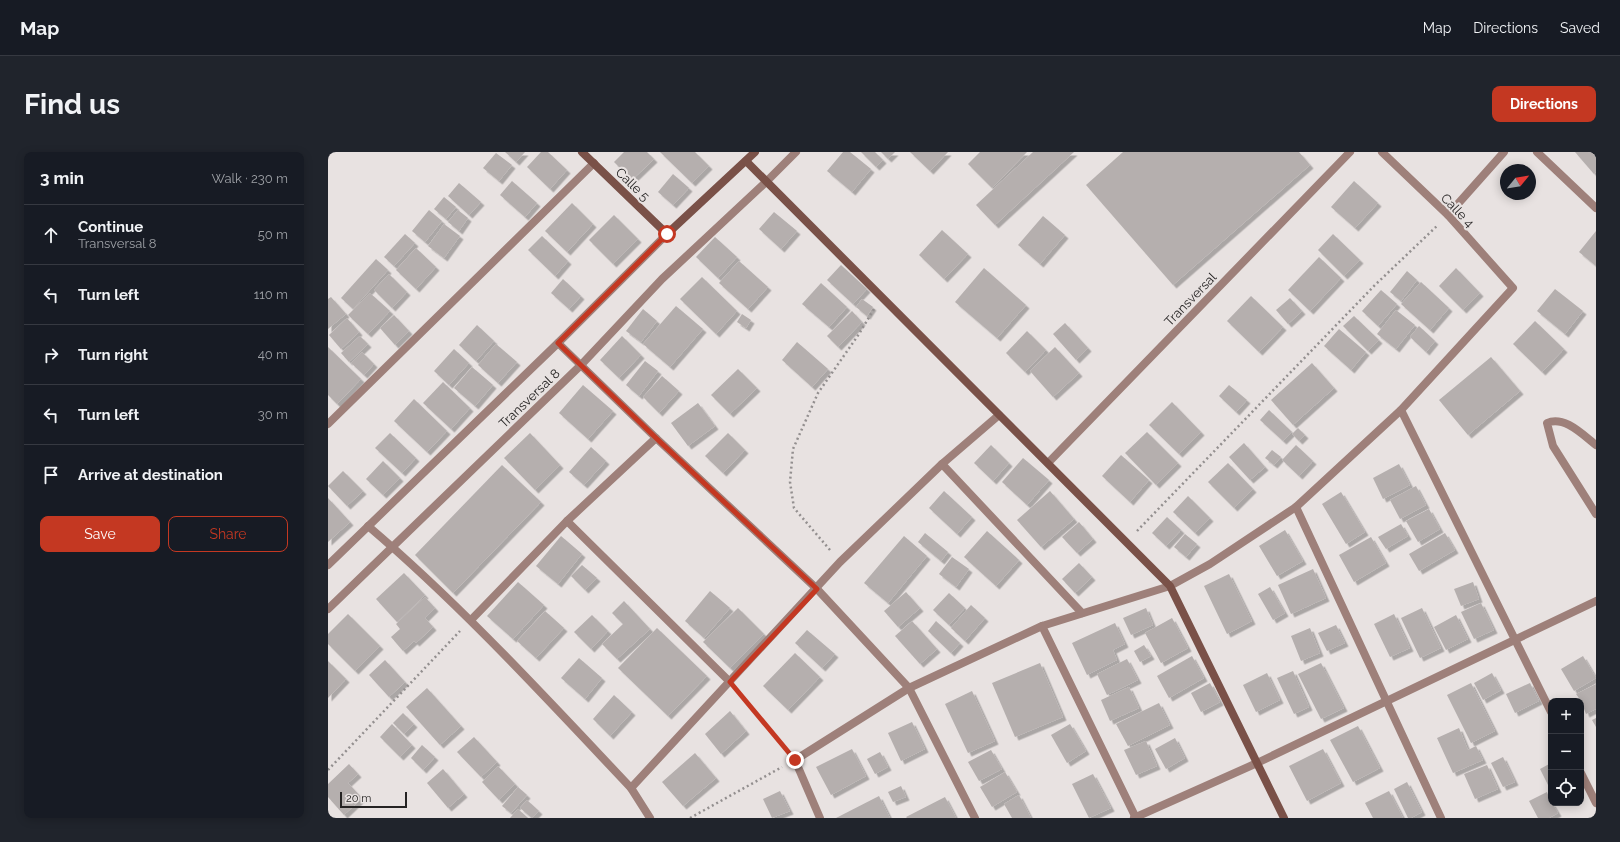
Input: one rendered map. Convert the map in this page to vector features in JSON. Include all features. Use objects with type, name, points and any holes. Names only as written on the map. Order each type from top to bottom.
[{"type":"street","name":"Calle 5","points":[[582,152],[667,234]]},
{"type":"street","points":[[755,152],[746,162],[1170,586],[1284,818]]},
{"type":"street","name":"Transversal 8","points":[[328,609],[581,365],[662,279],[796,152]]},
{"type":"street","name":"Transversal","points":[[1048,463],[1350,152]]},
{"type":"street","name":"Calle 4","points":[[1382,152],[1448,214],[1514,288],[1401,410]]},
{"type":"street","points":[[1448,214],[1504,152]]},
{"type":"street","points":[[1542,154],[1596,208]]},
{"type":"street","name":"Transversal 8","points":[[328,565],[558,343],[667,234],[746,162]]},
{"type":"street","points":[[328,424],[594,163]]},
{"type":"street","points":[[558,343],[656,438],[817,589],[909,688],[975,818]]},
{"type":"street","points":[[820,818],[795,760],[909,688],[1042,626],[1170,586],[1210,564],[1296,507],[1401,410],[1548,706]]},
{"type":"street","points":[[631,788],[817,589],[840,562],[942,464],[1000,415]]},
{"type":"street","points":[[1596,445],[1565,423],[1554,420],[1547,423],[1553,446],[1596,514]]},
{"type":"street","points":[[471,620],[567,521],[656,438]]},
{"type":"street","points":[[942,464],[1082,613]]},
{"type":"street","points":[[1296,507],[1441,818]]},
{"type":"street","points":[[567,521],[730,682]]},
{"type":"street","points":[[368,526],[393,547],[471,620],[631,788],[650,818]]},
{"type":"street","points":[[1042,626],[1135,818],[1257,763],[1596,601]]},
{"type":"street","points":[[1584,779],[1596,803]]},
{"type":"path","points":[[1126,542],[1375,285],[1448,214]]},
{"type":"path","points":[[840,562],[794,508],[790,482],[793,449],[818,393],[859,334],[881,296]]},
{"type":"path","points":[[328,770],[471,620]]},
{"type":"path","points":[[690,818],[795,760],[730,682]]},
{"type":"building","points":[[505,152],[525,152],[516,162]]},
{"type":"building","points":[[541,152],[548,152],[567,170],[550,189],[527,167]]},
{"type":"building","points":[[624,152],[647,152],[654,159],[632,180],[614,162]]},
{"type":"building","points":[[660,152],[695,152],[709,166],[692,183]]},
{"type":"building","points":[[843,152],[850,152],[871,169],[852,192],[827,171]]},
{"type":"building","points":[[861,152],[875,152],[883,160],[876,167]]},
{"type":"building","points":[[881,152],[895,152],[888,159]]},
{"type":"building","points":[[910,152],[948,152],[930,171]]},
{"type":"building","points":[[980,152],[1027,152],[992,188],[968,164]]},
{"type":"building","points":[[1033,152],[1074,152],[995,225],[976,205]]},
{"type":"building","points":[[1123,152],[1299,152],[1310,165],[1173,285],[1086,185]]},
{"type":"building","points":[[1575,152],[1596,152],[1596,172],[1594,174]]},
{"type":"building","points":[[496,153],[512,165],[499,181],[483,168]]},
{"type":"building","points":[[673,174],[689,188],[673,205],[658,192]]},
{"type":"building","points":[[512,181],[537,203],[525,217],[500,195]]},
{"type":"building","points":[[1354,181],[1378,203],[1355,228],[1331,207]]},
{"type":"building","points":[[459,183],[481,202],[469,215],[448,196]]},
{"type":"building","points":[[444,197],[456,207],[446,219],[434,209]]},
{"type":"building","points":[[572,203],[593,224],[567,252],[545,231]]},
{"type":"building","points":[[429,210],[442,221],[425,242],[412,231]]},
{"type":"building","points":[[458,210],[468,218],[459,231],[448,222]]},
{"type":"building","points":[[774,212],[797,231],[781,249],[759,229]]},
{"type":"building","points":[[614,215],[638,239],[613,264],[589,240]]},
{"type":"building","points":[[1043,216],[1065,235],[1040,264],[1018,245]]},
{"type":"building","points":[[444,224],[460,236],[444,258],[428,246]]},
{"type":"building","points":[[942,230],[968,254],[944,279],[919,255]]},
{"type":"building","points":[[1596,231],[1596,266],[1579,252]]},
{"type":"building","points":[[405,234],[415,243],[394,266],[384,257]]},
{"type":"building","points":[[1333,234],[1360,260],[1344,276],[1318,250]]},
{"type":"building","points":[[542,236],[568,261],[555,276],[528,250]]},
{"type":"building","points":[[715,237],[737,257],[718,278],[696,257]]},
{"type":"building","points":[[416,248],[436,267],[416,289],[396,270]]},
{"type":"building","points":[[1319,257],[1341,278],[1310,311],[1288,290]]},
{"type":"building","points":[[376,259],[388,270],[353,309],[341,298]]},
{"type":"building","points":[[739,261],[768,287],[748,309],[719,283]]},
{"type":"building","points":[[841,265],[867,289],[853,304],[827,280]]},
{"type":"building","points":[[984,268],[1026,305],[997,338],[955,302]]},
{"type":"building","points":[[1456,268],[1480,293],[1463,310],[1439,286]]},
{"type":"building","points":[[1407,271],[1417,280],[1401,301],[1390,292]]},
{"type":"building","points":[[389,274],[407,292],[392,308],[374,290]]},
{"type":"building","points":[[702,277],[737,311],[716,334],[680,299]]},
{"type":"building","points":[[563,279],[581,296],[569,309],[551,293]]},
{"type":"building","points":[[1421,282],[1449,308],[1430,330],[1401,304]]},
{"type":"building","points":[[821,283],[847,307],[829,327],[802,304]]},
{"type":"building","points":[[1555,289],[1583,311],[1565,334],[1537,311]]},
{"type":"building","points":[[1381,290],[1397,304],[1378,326],[1362,311]]},
{"type":"building","points":[[370,293],[390,311],[368,334],[348,315]]},
{"type":"building","points":[[1251,296],[1283,327],[1259,352],[1227,321]]},
{"type":"building","points":[[331,297],[346,314],[328,329],[328,299]]},
{"type":"building","points":[[1290,298],[1302,311],[1288,324],[1276,310]]},
{"type":"building","points":[[862,299],[873,307],[867,316],[856,307]]},
{"type":"building","points":[[676,306],[703,329],[670,367],[643,344]]},
{"type":"building","points":[[643,309],[657,321],[641,342],[626,331]]},
{"type":"building","points":[[1396,310],[1415,325],[1396,349],[1377,334]]},
{"type":"building","points":[[852,311],[862,322],[838,347],[827,336]]},
{"type":"building","points":[[742,314],[751,320],[746,328],[737,322]]},
{"type":"building","points":[[394,315],[409,331],[395,345],[380,328]]},
{"type":"building","points":[[1354,316],[1379,340],[1368,351],[1343,326]]},
{"type":"building","points":[[347,318],[359,332],[341,349],[329,335]]},
{"type":"building","points":[[1535,321],[1564,349],[1542,372],[1513,344]]},
{"type":"building","points":[[1065,323],[1088,348],[1076,360],[1053,334]]},
{"type":"building","points":[[477,325],[494,341],[476,361],[459,345]]},
{"type":"building","points":[[1419,326],[1435,341],[1426,352],[1410,337]]},
{"type":"building","points":[[1339,329],[1366,352],[1351,370],[1324,346]]},
{"type":"building","points":[[1027,331],[1046,350],[1025,372],[1006,353]]},
{"type":"building","points":[[360,336],[368,344],[349,362],[341,353]]},
{"type":"building","points":[[622,336],[641,355],[619,378],[600,360]]},
{"type":"building","points":[[797,342],[828,369],[812,387],[782,360]]},
{"type":"building","points":[[496,344],[517,362],[498,383],[478,365]]},
{"type":"building","points":[[328,347],[361,379],[337,404],[328,395]]},
{"type":"building","points":[[1055,347],[1079,373],[1053,397],[1030,371]]},
{"type":"building","points":[[454,349],[469,363],[449,385],[434,371]]},
{"type":"building","points":[[362,352],[374,364],[364,375],[351,363]]},
{"type":"building","points":[[1491,357],[1520,391],[1468,435],[1439,400]]},
{"type":"building","points":[[645,361],[658,371],[639,396],[626,385]]},
{"type":"building","points":[[1312,363],[1334,388],[1293,425],[1271,400]]},
{"type":"building","points":[[472,367],[493,385],[475,406],[454,388]]},
{"type":"building","points":[[738,369],[757,388],[730,414],[711,395]]},
{"type":"building","points":[[662,376],[679,391],[659,413],[643,397]]},
{"type":"building","points":[[443,382],[470,408],[451,429],[423,403]]},
{"type":"building","points":[[583,385],[613,411],[588,439],[559,413]]},
{"type":"building","points":[[1229,385],[1247,400],[1236,412],[1219,396]]},
{"type":"building","points":[[414,399],[447,431],[427,452],[394,421]]},
{"type":"building","points":[[1172,402],[1201,432],[1179,454],[1149,425]]},
{"type":"building","points":[[698,403],[715,426],[688,446],[671,423]]},
{"type":"building","points":[[1269,410],[1292,432],[1283,441],[1260,420]]},
{"type":"building","points":[[1298,428],[1305,435],[1299,441],[1292,434]]},
{"type":"building","points":[[1147,432],[1178,463],[1156,485],[1125,453]]},
{"type":"building","points":[[390,433],[416,458],[402,473],[375,448]]},
{"type":"building","points":[[530,433],[560,465],[535,490],[504,458]]},
{"type":"building","points":[[728,433],[745,450],[723,473],[705,456]]},
{"type":"building","points":[[1244,443],[1265,467],[1250,480],[1229,457]]},
{"type":"building","points":[[991,445],[1009,463],[993,481],[974,463]]},
{"type":"building","points":[[1296,445],[1313,461],[1299,476],[1282,460]]},
{"type":"building","points":[[591,447],[606,461],[584,485],[569,472]]},
{"type":"building","points":[[1272,450],[1281,457],[1274,465],[1265,458]]},
{"type":"building","points":[[1121,455],[1149,480],[1130,502],[1102,476]]},
{"type":"building","points":[[1023,458],[1049,480],[1027,505],[1002,482]]},
{"type":"building","points":[[383,461],[400,478],[383,495],[366,479]]},
{"type":"building","points":[[1228,463],[1253,489],[1234,508],[1208,482]]},
{"type":"building","points":[[1399,464],[1410,485],[1383,499],[1373,478]]},
{"type":"building","points":[[502,465],[541,502],[453,593],[415,555]]},
{"type":"building","points":[[343,471],[363,491],[347,506],[328,486]]},
{"type":"building","points":[[1416,486],[1426,505],[1400,519],[1390,500]]},
{"type":"building","points":[[944,491],[972,517],[957,534],[929,508]]},
{"type":"building","points":[[1050,491],[1074,519],[1041,547],[1017,520]]},
{"type":"building","points":[[1341,492],[1365,532],[1346,544],[1322,504]]},
{"type":"building","points":[[1188,496],[1210,518],[1195,533],[1173,512]]},
{"type":"building","points":[[328,498],[350,522],[328,542]]},
{"type":"building","points":[[1429,509],[1440,529],[1418,542],[1406,521]]},
{"type":"building","points":[[1167,517],[1181,530],[1166,546],[1152,533]]},
{"type":"building","points":[[1079,522],[1093,539],[1077,553],[1062,537]]},
{"type":"building","points":[[1401,524],[1408,536],[1386,549],[1378,537]]},
{"type":"building","points":[[1285,530],[1303,561],[1277,576],[1259,546]]},
{"type":"building","points":[[987,531],[1019,560],[996,586],[964,557]]},
{"type":"building","points":[[925,533],[948,552],[941,561],[918,542]]},
{"type":"building","points":[[1445,533],[1455,550],[1419,571],[1409,554]]},
{"type":"building","points":[[1185,534],[1197,544],[1186,557],[1174,547]]},
{"type":"building","points":[[561,536],[582,554],[558,584],[536,566]]},
{"type":"building","points":[[904,536],[927,556],[888,603],[864,583]]},
{"type":"building","points":[[1371,537],[1386,563],[1354,582],[1339,555]]},
{"type":"building","points":[[952,557],[969,569],[956,587],[939,574]]},
{"type":"building","points":[[1079,563],[1092,577],[1075,593],[1062,579]]},
{"type":"building","points":[[582,565],[597,578],[585,590],[571,576]]},
{"type":"building","points":[[1313,569],[1326,598],[1291,614],[1278,585]]},
{"type":"building","points":[[404,573],[425,595],[397,622],[376,599]]},
{"type":"building","points":[[1229,574],[1252,621],[1227,634],[1204,586]]},
{"type":"building","points":[[518,582],[544,605],[513,639],[487,616]]},
{"type":"building","points":[[1473,582],[1479,599],[1461,606],[1454,589]]},
{"type":"building","points":[[1270,587],[1285,613],[1273,620],[1258,594]]},
{"type":"building","points":[[710,591],[730,608],[704,638],[685,621]]},
{"type":"building","points":[[906,592],[920,608],[898,627],[884,611]]},
{"type":"building","points":[[949,593],[965,608],[949,625],[933,610]]},
{"type":"building","points":[[425,597],[435,608],[425,618],[433,627],[416,643],[414,641],[403,651],[391,637],[400,629],[396,624]]},
{"type":"building","points":[[624,601],[650,629],[617,659],[602,644],[623,624],[612,613]]},
{"type":"building","points":[[1481,603],[1494,630],[1474,639],[1461,612]]},
{"type":"building","points":[[971,605],[985,618],[965,641],[951,628]]},
{"type":"building","points":[[738,608],[764,634],[730,668],[703,642]]},
{"type":"building","points":[[1146,608],[1153,625],[1131,635],[1123,618]]},
{"type":"building","points":[[1422,608],[1441,648],[1420,658],[1401,618]]},
{"type":"building","points":[[545,611],[564,628],[536,658],[517,641]]},
{"type":"building","points":[[348,614],[380,646],[355,671],[328,644],[328,634]]},
{"type":"building","points":[[1394,614],[1410,648],[1390,657],[1374,624]]},
{"type":"building","points":[[592,615],[608,631],[591,649],[574,632]]},
{"type":"building","points":[[1456,615],[1468,639],[1446,650],[1434,627]]},
{"type":"building","points":[[1172,618],[1188,648],[1161,663],[1145,633]]},
{"type":"building","points":[[912,621],[937,649],[920,664],[895,636]]},
{"type":"building","points":[[936,621],[960,643],[951,653],[928,631]]},
{"type":"building","points":[[1115,623],[1125,644],[1113,650],[1117,660],[1087,675],[1072,643]]},
{"type":"building","points":[[1336,625],[1345,643],[1327,651],[1318,633]]},
{"type":"building","points":[[657,628],[707,676],[668,716],[618,668]]},
{"type":"building","points":[[1310,628],[1320,653],[1301,661],[1291,636]]},
{"type":"building","points":[[807,630],[835,654],[822,668],[795,643]]},
{"type":"building","points":[[1144,645],[1151,656],[1140,662],[1134,651]]},
{"type":"building","points":[[795,653],[820,677],[788,710],[763,686]]},
{"type":"building","points":[[1192,656],[1204,678],[1169,698],[1157,676]]},
{"type":"building","points":[[1583,656],[1596,678],[1574,691],[1561,669]]},
{"type":"building","points":[[579,658],[602,678],[585,699],[561,678]]},
{"type":"building","points":[[1127,659],[1138,680],[1107,695],[1097,674]]},
{"type":"building","points":[[385,660],[405,682],[389,697],[369,675]]},
{"type":"building","points":[[328,661],[346,679],[328,698]]},
{"type":"building","points":[[1040,663],[1063,717],[1015,737],[992,683]]},
{"type":"building","points":[[1321,663],[1344,708],[1321,719],[1298,674]]},
{"type":"building","points":[[1293,671],[1309,707],[1294,714],[1277,678]]},
{"type":"building","points":[[1267,673],[1280,700],[1256,712],[1243,685]]},
{"type":"building","points":[[1492,673],[1501,690],[1483,700],[1474,683]]},
{"type":"building","points":[[1210,683],[1220,702],[1201,712],[1191,693]]},
{"type":"building","points":[[1471,683],[1495,731],[1471,743],[1447,695]]},
{"type":"building","points":[[1530,683],[1539,701],[1515,713],[1506,694]]},
{"type":"building","points":[[1596,684],[1596,709],[1586,714],[1584,709],[1584,698],[1579,698],[1576,694]]},
{"type":"building","points":[[1129,687],[1139,708],[1110,721],[1101,700]]},
{"type":"building","points":[[427,688],[461,726],[440,745],[406,707]]},
{"type":"building","points":[[972,691],[995,741],[968,753],[945,704]]},
{"type":"building","points":[[614,695],[632,712],[610,736],[593,719]]},
{"type":"building","points":[[1159,703],[1170,725],[1128,746],[1116,724]]},
{"type":"building","points":[[730,711],[746,731],[721,754],[705,734]]},
{"type":"building","points":[[403,713],[414,724],[404,734],[393,723]]},
{"type":"building","points":[[1596,718],[1596,727],[1592,720]]},
{"type":"building","points":[[912,722],[925,749],[901,761],[888,733]]},
{"type":"building","points":[[392,724],[412,745],[400,757],[380,737]]},
{"type":"building","points":[[1070,724],[1086,751],[1067,763],[1051,735]]},
{"type":"building","points":[[1358,726],[1380,768],[1353,782],[1330,740]]},
{"type":"building","points":[[1459,728],[1468,750],[1476,746],[1483,760],[1453,773],[1437,738]]},
{"type":"building","points":[[474,737],[497,762],[481,777],[457,752]]},
{"type":"building","points":[[1175,738],[1185,758],[1166,769],[1155,749]]},
{"type":"building","points":[[1146,741],[1157,766],[1136,775],[1124,750]]},
{"type":"building","points":[[422,745],[435,757],[423,770],[411,758]]},
{"type":"building","points":[[852,749],[866,776],[831,795],[816,767]]},
{"type":"building","points":[[1323,749],[1341,783],[1307,801],[1289,766]]},
{"type":"building","points":[[991,750],[1002,769],[979,781],[968,762]]},
{"type":"building","points":[[880,752],[888,767],[875,774],[867,759]]},
{"type":"building","points":[[695,753],[716,778],[683,806],[662,782]]},
{"type":"building","points":[[1503,757],[1515,782],[1503,787],[1491,763]]},
{"type":"building","points":[[349,764],[358,774],[348,783],[362,798],[344,815],[328,797],[328,784]]},
{"type":"building","points":[[1487,765],[1498,789],[1475,799],[1464,774]]},
{"type":"building","points":[[1548,765],[1548,785],[1540,769]]},
{"type":"building","points":[[498,766],[515,784],[499,800],[482,782]]},
{"type":"building","points":[[443,769],[464,794],[448,808],[427,783]]},
{"type":"building","points":[[1005,772],[1017,792],[992,807],[980,787]]},
{"type":"building","points":[[1093,774],[1111,808],[1089,818],[1072,784]]},
{"type":"building","points":[[1407,782],[1422,812],[1411,818],[1408,818],[1394,789]]},
{"type":"building","points":[[901,786],[906,797],[893,802],[888,792]]},
{"type":"building","points":[[518,787],[527,795],[511,813],[502,806]]},
{"type":"building","points":[[780,791],[790,811],[772,818],[763,799]]},
{"type":"building","points":[[1389,791],[1403,818],[1373,818],[1365,803]]},
{"type":"building","points":[[1547,792],[1548,806],[1554,806],[1558,813],[1549,818],[1538,818],[1529,801]]},
{"type":"building","points":[[1019,795],[1031,818],[1012,818],[1004,804]]},
{"type":"building","points":[[879,796],[890,818],[836,818]]},
{"type":"building","points":[[945,797],[956,818],[906,817]]},
{"type":"building","points":[[527,800],[539,811],[532,818],[520,808]]},
{"type":"building","points":[[518,809],[528,818],[510,818]]},
{"type":"route","points":[[667,234],[558,343],[656,438],[817,589],[730,682],[795,760]]}]
